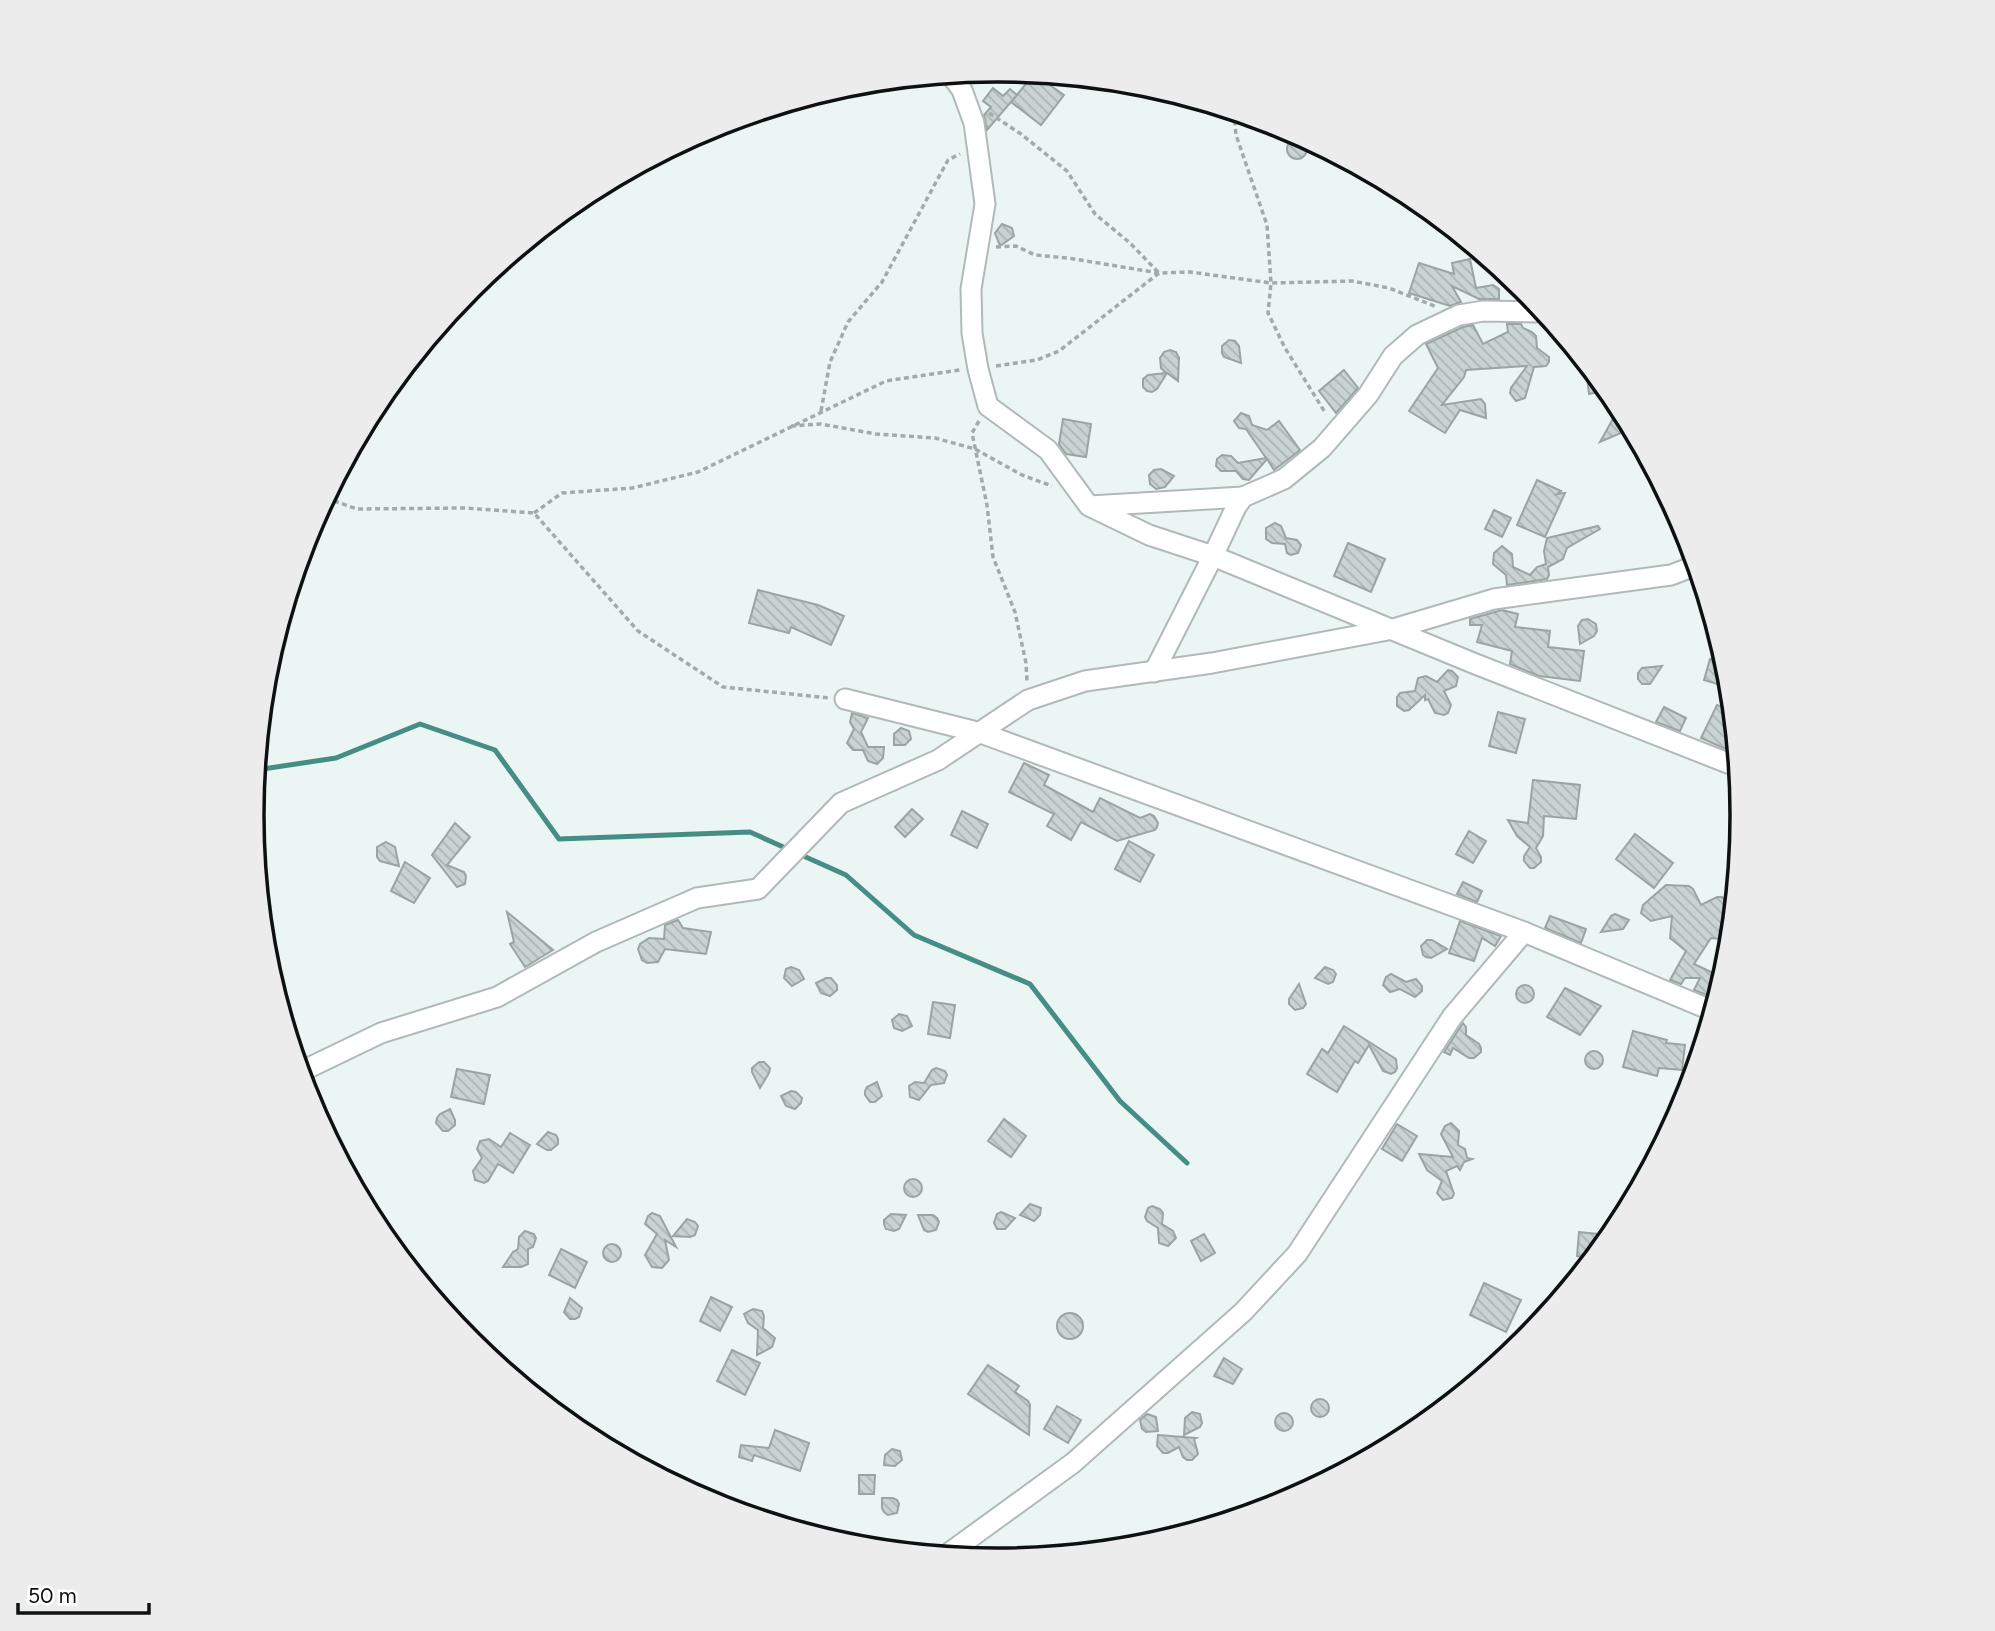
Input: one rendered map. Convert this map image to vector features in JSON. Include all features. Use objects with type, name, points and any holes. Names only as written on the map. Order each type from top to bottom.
[{"type":"street","points":[[957,84],[974,123],[985,204],[971,289],[972,333],[988,407],[1048,450],[1089,506],[1149,535],[1213,556],[1729,764]]},
{"type":"street","points":[[1089,506],[1243,497],[1283,479],[1322,448],[1367,395],[1393,356],[1417,335],[1459,315],[1484,311],[1530,312]]},
{"type":"street","points":[[1154,672],[1243,497]]},
{"type":"street","points":[[309,1068],[381,1033],[497,997],[596,942],[697,898],[758,889],[841,803],[938,760],[1028,700],[1084,681],[1154,672],[1393,629],[1494,599],[1671,575],[1688,569]]},
{"type":"street","points":[[845,699],[981,733],[1524,932],[1705,1008]]},
{"type":"street","points":[[957,1547],[1073,1462],[1242,1312],[1297,1254],[1452,1017],[1524,932]]},
{"type":"path","points":[[967,104],[992,114],[1067,171],[1095,214],[1130,243],[1159,273],[1035,255],[1016,246],[979,248]]},
{"type":"path","points":[[1235,122],[1236,135],[1267,225],[1271,283],[1268,313],[1299,370],[1338,431]]},
{"type":"path","points":[[821,411],[830,362],[848,322],[882,282],[948,160],[977,146]]},
{"type":"path","points":[[988,407],[972,433],[987,505],[993,556],[1015,612],[1026,663],[1028,700]]},
{"type":"path","points":[[789,427],[821,424],[876,434],[935,438],[975,449],[1022,475],[1055,487]]},
{"type":"path","points":[[335,501],[358,509],[465,508],[534,513],[639,631],[723,687],[845,699]]},
{"type":"building","points":[[1026,83],[1049,84],[1064,95],[1041,125],[1011,102]]},
{"type":"building","points":[[993,88],[1003,96],[1010,89],[1017,95],[987,130],[984,115],[991,107],[983,101]]},
{"type":"building","points":[[1289,143],[1306,153],[1301,158],[1293,158],[1288,153]]},
{"type":"building","points":[[1002,224],[1012,228],[1014,236],[1000,246],[995,233]]},
{"type":"building","points":[[1470,259],[1476,288],[1493,285],[1499,289],[1499,299],[1479,299],[1452,286],[1461,302],[1450,306],[1409,293],[1419,263],[1454,274],[1452,263]]},
{"type":"building","points":[[1507,324],[1521,324],[1532,332],[1536,336],[1537,348],[1549,357],[1546,366],[1534,367],[1525,398],[1516,401],[1510,393],[1527,366],[1466,370],[1464,377],[1442,405],[1481,399],[1485,404],[1486,418],[1460,410],[1445,433],[1409,411],[1438,368],[1426,344],[1473,325],[1483,344],[1508,332]]},
{"type":"building","points":[[1229,340],[1235,341],[1239,346],[1241,363],[1224,357],[1222,346]]},
{"type":"building","points":[[1164,352],[1176,352],[1179,358],[1178,381],[1167,373],[1157,389],[1147,391],[1143,387],[1143,379],[1148,375],[1166,373],[1161,368],[1160,358]]},
{"type":"building","points":[[1344,370],[1358,388],[1336,413],[1319,391]]},
{"type":"building","points":[[1587,381],[1596,393],[1589,394]]},
{"type":"building","points":[[1241,413],[1249,416],[1252,425],[1267,430],[1279,421],[1300,450],[1274,470],[1267,459],[1249,480],[1243,479],[1236,471],[1221,471],[1216,466],[1217,459],[1222,455],[1231,456],[1238,463],[1266,458],[1246,429],[1239,428],[1234,421]]},
{"type":"building","points":[[1613,418],[1622,432],[1600,442]]},
{"type":"building","points":[[1063,419],[1091,424],[1086,457],[1066,454],[1059,444]]},
{"type":"building","points":[[1161,469],[1174,476],[1165,487],[1156,489],[1150,484],[1149,475],[1154,470]]},
{"type":"building","points":[[1537,480],[1561,491],[1557,494],[1565,493],[1545,537],[1517,525]]},
{"type":"building","points":[[1494,510],[1511,518],[1502,537],[1485,529]]},
{"type":"building","points":[[1275,523],[1281,526],[1286,538],[1297,540],[1301,545],[1298,553],[1291,555],[1287,553],[1285,544],[1272,543],[1266,539],[1266,528]]},
{"type":"building","points":[[1598,526],[1600,529],[1567,548],[1563,559],[1548,567],[1547,579],[1507,585],[1506,575],[1493,564],[1494,553],[1502,546],[1512,554],[1513,567],[1530,575],[1537,567],[1546,564],[1544,551],[1547,538]]},
{"type":"building","points":[[1348,543],[1385,559],[1371,592],[1334,576]]},
{"type":"building","points":[[758,590],[818,605],[844,616],[831,645],[791,627],[789,633],[749,623]]},
{"type":"building","points":[[1502,610],[1518,614],[1515,627],[1550,631],[1548,647],[1584,651],[1580,681],[1539,676],[1510,664],[1512,651],[1477,642],[1482,625],[1470,625],[1470,619]]},
{"type":"building","points":[[1588,619],[1596,624],[1597,631],[1594,636],[1580,644],[1578,626],[1582,620]]},
{"type":"building","points":[[1710,659],[1714,660],[1719,684],[1704,680]]},
{"type":"building","points":[[1662,666],[1650,684],[1642,684],[1638,679],[1642,668]]},
{"type":"building","points":[[1448,670],[1458,677],[1456,686],[1444,691],[1451,705],[1448,713],[1435,713],[1428,699],[1425,700],[1425,695],[1409,710],[1404,711],[1397,706],[1400,693],[1415,691],[1418,678],[1426,676],[1437,682]]},
{"type":"building","points":[[1717,705],[1722,707],[1726,749],[1701,738]]},
{"type":"building","points":[[1664,707],[1686,718],[1680,731],[1656,722]]},
{"type":"building","points":[[1498,712],[1525,719],[1516,753],[1489,746]]},
{"type":"building","points":[[852,713],[868,718],[861,732],[868,747],[884,747],[883,758],[877,764],[868,761],[863,750],[853,750],[847,743],[854,729],[850,722]]},
{"type":"building","points":[[901,728],[909,731],[911,739],[905,745],[894,745],[894,734]]},
{"type":"building","points":[[1024,763],[1049,775],[1044,785],[1093,812],[1100,798],[1140,818],[1150,814],[1154,816],[1157,827],[1155,830],[1117,841],[1081,822],[1071,840],[1047,826],[1054,814],[1009,792]]},
{"type":"building","points":[[1533,780],[1580,785],[1576,819],[1544,816],[1543,836],[1536,848],[1541,862],[1530,868],[1524,861],[1524,856],[1530,847],[1517,836],[1508,820],[1528,823]]},
{"type":"building","points":[[912,809],[923,819],[905,837],[895,827]]},
{"type":"building","points":[[962,811],[988,824],[977,848],[951,835]]},
{"type":"building","points":[[455,823],[470,837],[447,865],[464,872],[466,876],[465,884],[457,887],[432,855]]},
{"type":"building","points":[[1469,831],[1486,841],[1473,863],[1456,854]]},
{"type":"building","points":[[1635,834],[1673,863],[1654,888],[1616,859]]},
{"type":"building","points":[[1129,841],[1154,855],[1140,882],[1115,869]]},
{"type":"building","points":[[386,842],[395,847],[399,866],[380,861],[377,857],[377,847]]},
{"type":"building","points":[[405,862],[430,878],[414,903],[391,891]]},
{"type":"building","points":[[1463,882],[1482,891],[1477,902],[1457,894]]},
{"type":"building","points":[[1666,885],[1689,886],[1701,905],[1717,897],[1725,901],[1720,939],[1711,938],[1694,964],[1714,973],[1708,996],[1694,990],[1700,978],[1685,978],[1681,984],[1670,980],[1686,951],[1670,938],[1672,916],[1651,921],[1641,913],[1643,905]]},
{"type":"building","points":[[507,912],[553,950],[525,967],[510,944],[514,942]]},
{"type":"building","points":[[1615,914],[1629,920],[1623,929],[1601,932],[1611,916]]},
{"type":"building","points":[[1550,916],[1586,929],[1581,943],[1545,928]]},
{"type":"building","points":[[678,920],[683,928],[711,932],[706,954],[665,949],[658,962],[647,963],[642,960],[638,949],[640,944],[649,938],[664,939],[665,925]]},
{"type":"building","points":[[1460,921],[1501,936],[1495,946],[1482,938],[1474,961],[1449,953]]},
{"type":"building","points":[[1427,940],[1447,949],[1431,958],[1426,957],[1421,946]]},
{"type":"building","points":[[791,967],[799,970],[804,979],[792,986],[784,978],[786,969]]},
{"type":"building","points":[[1325,967],[1336,974],[1333,982],[1328,984],[1315,978]]},
{"type":"building","points":[[1391,974],[1406,982],[1416,979],[1422,986],[1422,991],[1415,997],[1400,989],[1390,992],[1383,985],[1386,977]]},
{"type":"building","points":[[831,978],[837,985],[837,990],[830,996],[821,993],[816,983]]},
{"type":"building","points":[[1299,984],[1306,1004],[1295,1010],[1289,1004],[1289,999]]},
{"type":"building","points":[[1525,985],[1531,988],[1534,994],[1531,1000],[1525,1003],[1519,1000],[1516,994],[1519,988]]},
{"type":"building","points":[[1565,988],[1601,1006],[1580,1035],[1547,1017]]},
{"type":"building","points":[[933,1002],[955,1005],[950,1038],[928,1034]]},
{"type":"building","points":[[899,1014],[907,1016],[912,1026],[902,1031],[894,1028],[892,1020]]},
{"type":"building","points":[[1463,1023],[1466,1035],[1481,1048],[1481,1052],[1474,1058],[1469,1058],[1453,1048],[1450,1055],[1444,1052]]},
{"type":"building","points":[[1344,1026],[1396,1059],[1395,1072],[1391,1074],[1383,1071],[1369,1045],[1358,1063],[1355,1061],[1337,1092],[1307,1074],[1322,1049],[1328,1053]]},
{"type":"building","points":[[1633,1031],[1667,1040],[1666,1043],[1685,1045],[1682,1070],[1659,1068],[1657,1076],[1623,1067]]},
{"type":"building","points":[[1594,1051],[1600,1054],[1603,1060],[1600,1066],[1594,1069],[1588,1066],[1585,1060],[1588,1054]]},
{"type":"building","points":[[759,1062],[764,1062],[770,1068],[760,1088],[752,1072],[752,1068]]},
{"type":"building","points":[[936,1068],[945,1071],[947,1075],[944,1083],[931,1085],[919,1100],[910,1097],[909,1086],[915,1082],[924,1083]]},
{"type":"building","points":[[457,1069],[490,1075],[484,1104],[451,1097]]},
{"type":"building","points":[[877,1082],[882,1096],[875,1102],[870,1102],[865,1091]]},
{"type":"building","points":[[791,1091],[802,1098],[795,1109],[786,1106],[781,1096]]},
{"type":"building","points":[[450,1109],[455,1125],[448,1131],[443,1131],[436,1123],[437,1118]]},
{"type":"building","points":[[1004,1119],[1026,1136],[1011,1157],[988,1141]]},
{"type":"building","points":[[1451,1123],[1459,1131],[1458,1145],[1465,1149],[1467,1158],[1472,1159],[1464,1162],[1460,1170],[1457,1166],[1446,1171],[1454,1194],[1452,1198],[1443,1200],[1437,1193],[1442,1181],[1427,1170],[1419,1154],[1453,1157],[1441,1134],[1445,1126]]},
{"type":"building","points":[[1397,1124],[1417,1136],[1402,1161],[1382,1149]]},
{"type":"building","points":[[548,1132],[556,1135],[558,1139],[558,1144],[551,1150],[537,1144]]},
{"type":"building","points":[[510,1133],[530,1145],[513,1173],[498,1164],[488,1181],[484,1183],[475,1180],[473,1171],[482,1158],[477,1149],[480,1141],[489,1139],[501,1147]]},
{"type":"building","points":[[913,1179],[919,1182],[922,1188],[919,1194],[913,1197],[907,1194],[904,1188],[907,1182]]},
{"type":"building","points":[[1030,1204],[1041,1208],[1040,1215],[1034,1221],[1020,1215]]},
{"type":"building","points":[[1152,1206],[1163,1213],[1162,1224],[1173,1231],[1176,1238],[1168,1246],[1159,1243],[1158,1228],[1145,1217],[1148,1208]]},
{"type":"building","points":[[1001,1212],[1015,1218],[1005,1229],[997,1229],[994,1223],[997,1214]]},
{"type":"building","points":[[652,1213],[660,1216],[676,1247],[665,1240],[669,1260],[662,1268],[652,1267],[645,1255],[657,1234],[645,1224]]},
{"type":"building","points":[[891,1214],[906,1215],[899,1229],[894,1231],[886,1229],[884,1224],[884,1220]]},
{"type":"building","points":[[918,1215],[933,1215],[937,1218],[939,1222],[936,1230],[924,1230]]},
{"type":"building","points":[[687,1219],[698,1226],[695,1235],[673,1236]]},
{"type":"building","points":[[525,1231],[534,1234],[536,1238],[533,1247],[528,1249],[528,1264],[521,1267],[503,1267],[518,1249],[519,1237]]},
{"type":"building","points":[[1579,1232],[1598,1234],[1583,1257],[1577,1256]]},
{"type":"building","points":[[1204,1234],[1215,1253],[1201,1261],[1191,1241]]},
{"type":"building","points":[[612,1244],[618,1247],[621,1253],[618,1259],[612,1262],[606,1259],[603,1253],[606,1247]]},
{"type":"building","points":[[561,1249],[587,1262],[575,1288],[549,1275]]},
{"type":"building","points":[[1484,1283],[1521,1300],[1506,1332],[1470,1315]]},
{"type":"building","points":[[711,1297],[732,1307],[720,1331],[700,1321]]},
{"type":"building","points":[[570,1298],[582,1308],[579,1317],[575,1319],[570,1319],[564,1312]]},
{"type":"building","points":[[753,1309],[762,1311],[763,1328],[775,1338],[772,1347],[757,1355],[758,1330],[748,1323],[744,1314]]},
{"type":"building","points":[[1070,1313],[1079,1317],[1083,1326],[1079,1335],[1070,1339],[1061,1335],[1057,1326],[1061,1317]]},
{"type":"building","points":[[732,1350],[760,1363],[745,1395],[717,1381]]},
{"type":"building","points":[[1224,1358],[1242,1369],[1233,1384],[1214,1376]]},
{"type":"building","points":[[988,1365],[1019,1386],[1015,1392],[1028,1401],[1029,1435],[968,1394]]},
{"type":"building","points":[[1320,1399],[1326,1402],[1329,1408],[1326,1414],[1320,1417],[1314,1414],[1311,1408],[1314,1402]]},
{"type":"building","points":[[1057,1406],[1081,1420],[1068,1443],[1044,1429]]},
{"type":"building","points":[[1192,1412],[1200,1414],[1202,1423],[1200,1427],[1184,1435],[1185,1418]]},
{"type":"building","points":[[1284,1413],[1290,1416],[1293,1422],[1290,1428],[1284,1431],[1278,1428],[1275,1422],[1278,1416]]},
{"type":"building","points":[[1147,1414],[1156,1417],[1158,1431],[1146,1432],[1142,1429],[1140,1420]]},
{"type":"building","points":[[775,1430],[809,1443],[800,1471],[754,1455],[752,1461],[739,1457],[741,1445],[769,1448]]},
{"type":"building","points":[[1158,1435],[1196,1438],[1194,1439],[1198,1454],[1192,1460],[1187,1460],[1179,1447],[1163,1453],[1157,1446]]},
{"type":"building","points":[[892,1449],[900,1451],[902,1460],[895,1466],[884,1465],[885,1455]]},
{"type":"building","points":[[859,1475],[875,1475],[874,1494],[859,1494]]},
{"type":"building","points":[[882,1498],[897,1500],[897,1513],[888,1515],[884,1512]]},
{"type":"waterway","points":[[266,769],[336,758],[420,724],[495,750],[559,839],[750,832],[790,850]]},
{"type":"waterway","points":[[799,854],[846,875],[914,935],[1030,984],[1120,1101],[1187,1163]]}]
